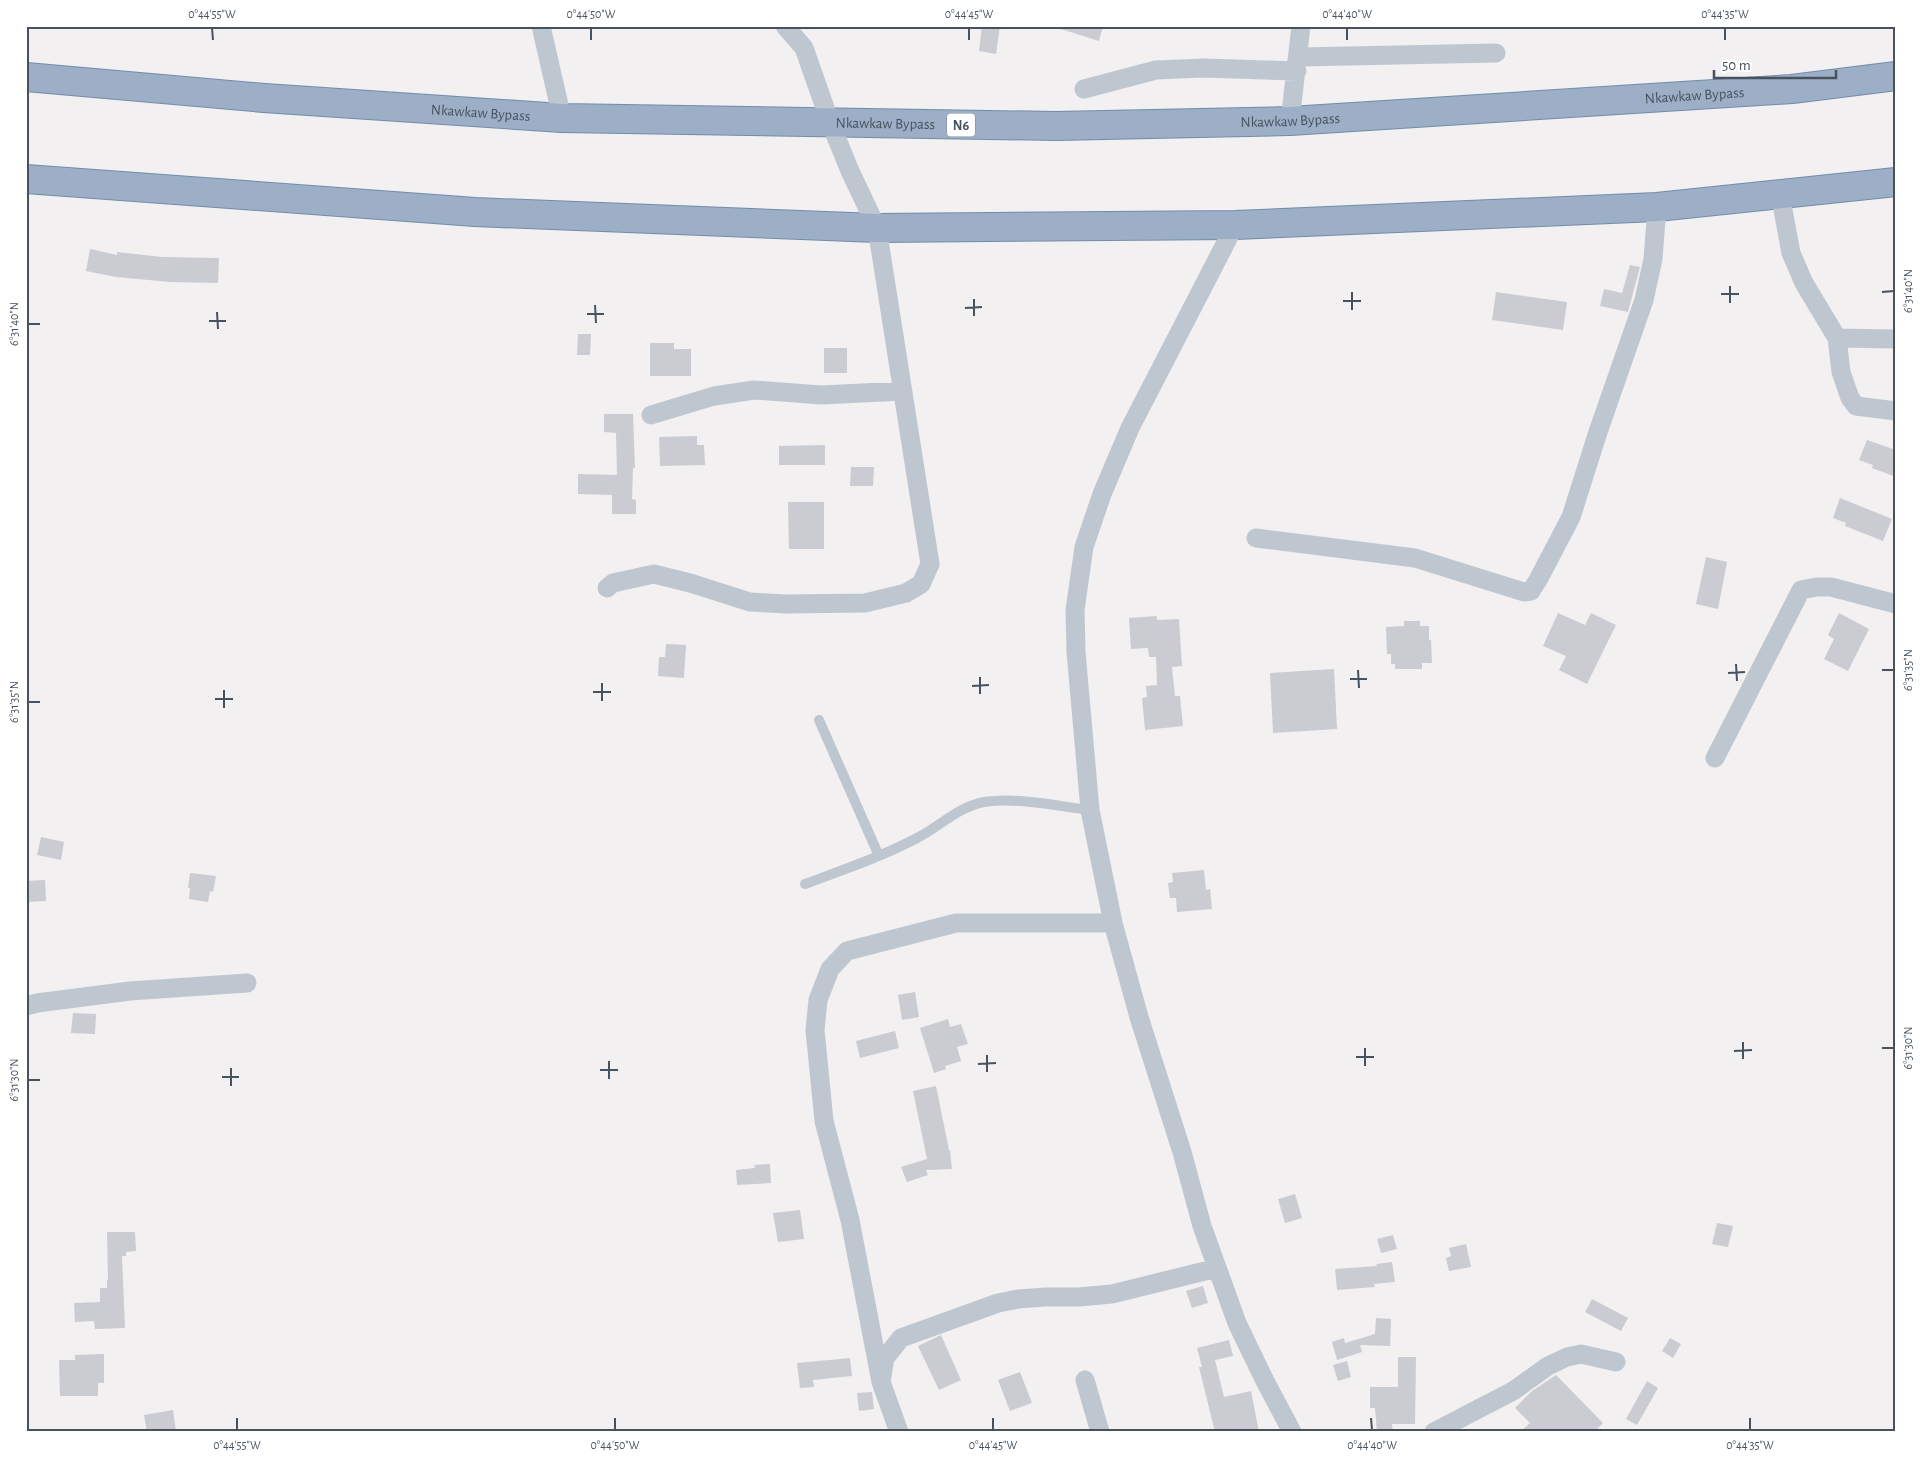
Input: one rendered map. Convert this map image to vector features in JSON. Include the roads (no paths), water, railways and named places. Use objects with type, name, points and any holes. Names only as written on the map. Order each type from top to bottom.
[{"type":"highway","name":"Nkawkaw Bypass","points":[[26,77],[264,98],[562,118],[1056,126],[1290,122],[1792,89],[1896,76]]},
{"type":"highway","points":[[26,179],[475,212],[877,228],[1235,224],[1657,206],[1896,182]]},
{"type":"street","points":[[541,26],[562,118]]},
{"type":"street","points":[[607,588],[613,583],[654,574],[690,582],[750,602],[787,604],[865,603],[906,593],[922,584],[930,564],[877,228],[850,171],[830,122],[804,48],[785,26]]},
{"type":"street","points":[[1290,122],[1301,26]]},
{"type":"street","points":[[1084,89],[1156,70],[1298,64],[1496,52]]},
{"type":"street","points":[[1780,194],[1791,253],[1804,283],[1837,338],[1841,372],[1850,398],[1856,406],[1896,411]]},
{"type":"street","points":[[1256,538],[1415,558],[1524,592],[1531,591],[1571,516],[1644,300],[1653,259],[1657,206]]},
{"type":"street","points":[[1235,224],[1130,428],[1102,494],[1084,547],[1075,610],[1076,652],[1090,810],[1113,923],[1139,1017],[1182,1152],[1202,1226],[1237,1323],[1292,1432]]},
{"type":"street","points":[[1837,338],[1896,339]]},
{"type":"street","points":[[651,416],[714,396],[754,390],[821,394],[903,391]]},
{"type":"street","points":[[1715,758],[1801,590],[1816,586],[1831,587],[1896,604]]},
{"type":"street","points":[[899,1432],[881,1382],[850,1220],[824,1122],[815,1030],[818,1000],[830,969],[847,951],[956,923],[1113,923]]},
{"type":"street","points":[[26,1006],[37,1003],[130,992],[246,983]]},
{"type":"street","points":[[881,1382],[885,1358],[901,1338],[998,1303],[1018,1299],[1112,1294],[1217,1268]]},
{"type":"street","points":[[1434,1432],[1513,1391],[1548,1366],[1567,1357],[1581,1354],[1616,1362]]},
{"type":"street","points":[[1085,1380],[1100,1432]]},
{"type":"lane","points":[[819,720],[879,856]]},
{"type":"lane","points":[[805,884],[879,856],[919,837],[960,810],[983,802],[1011,800],[1090,810]]}]
